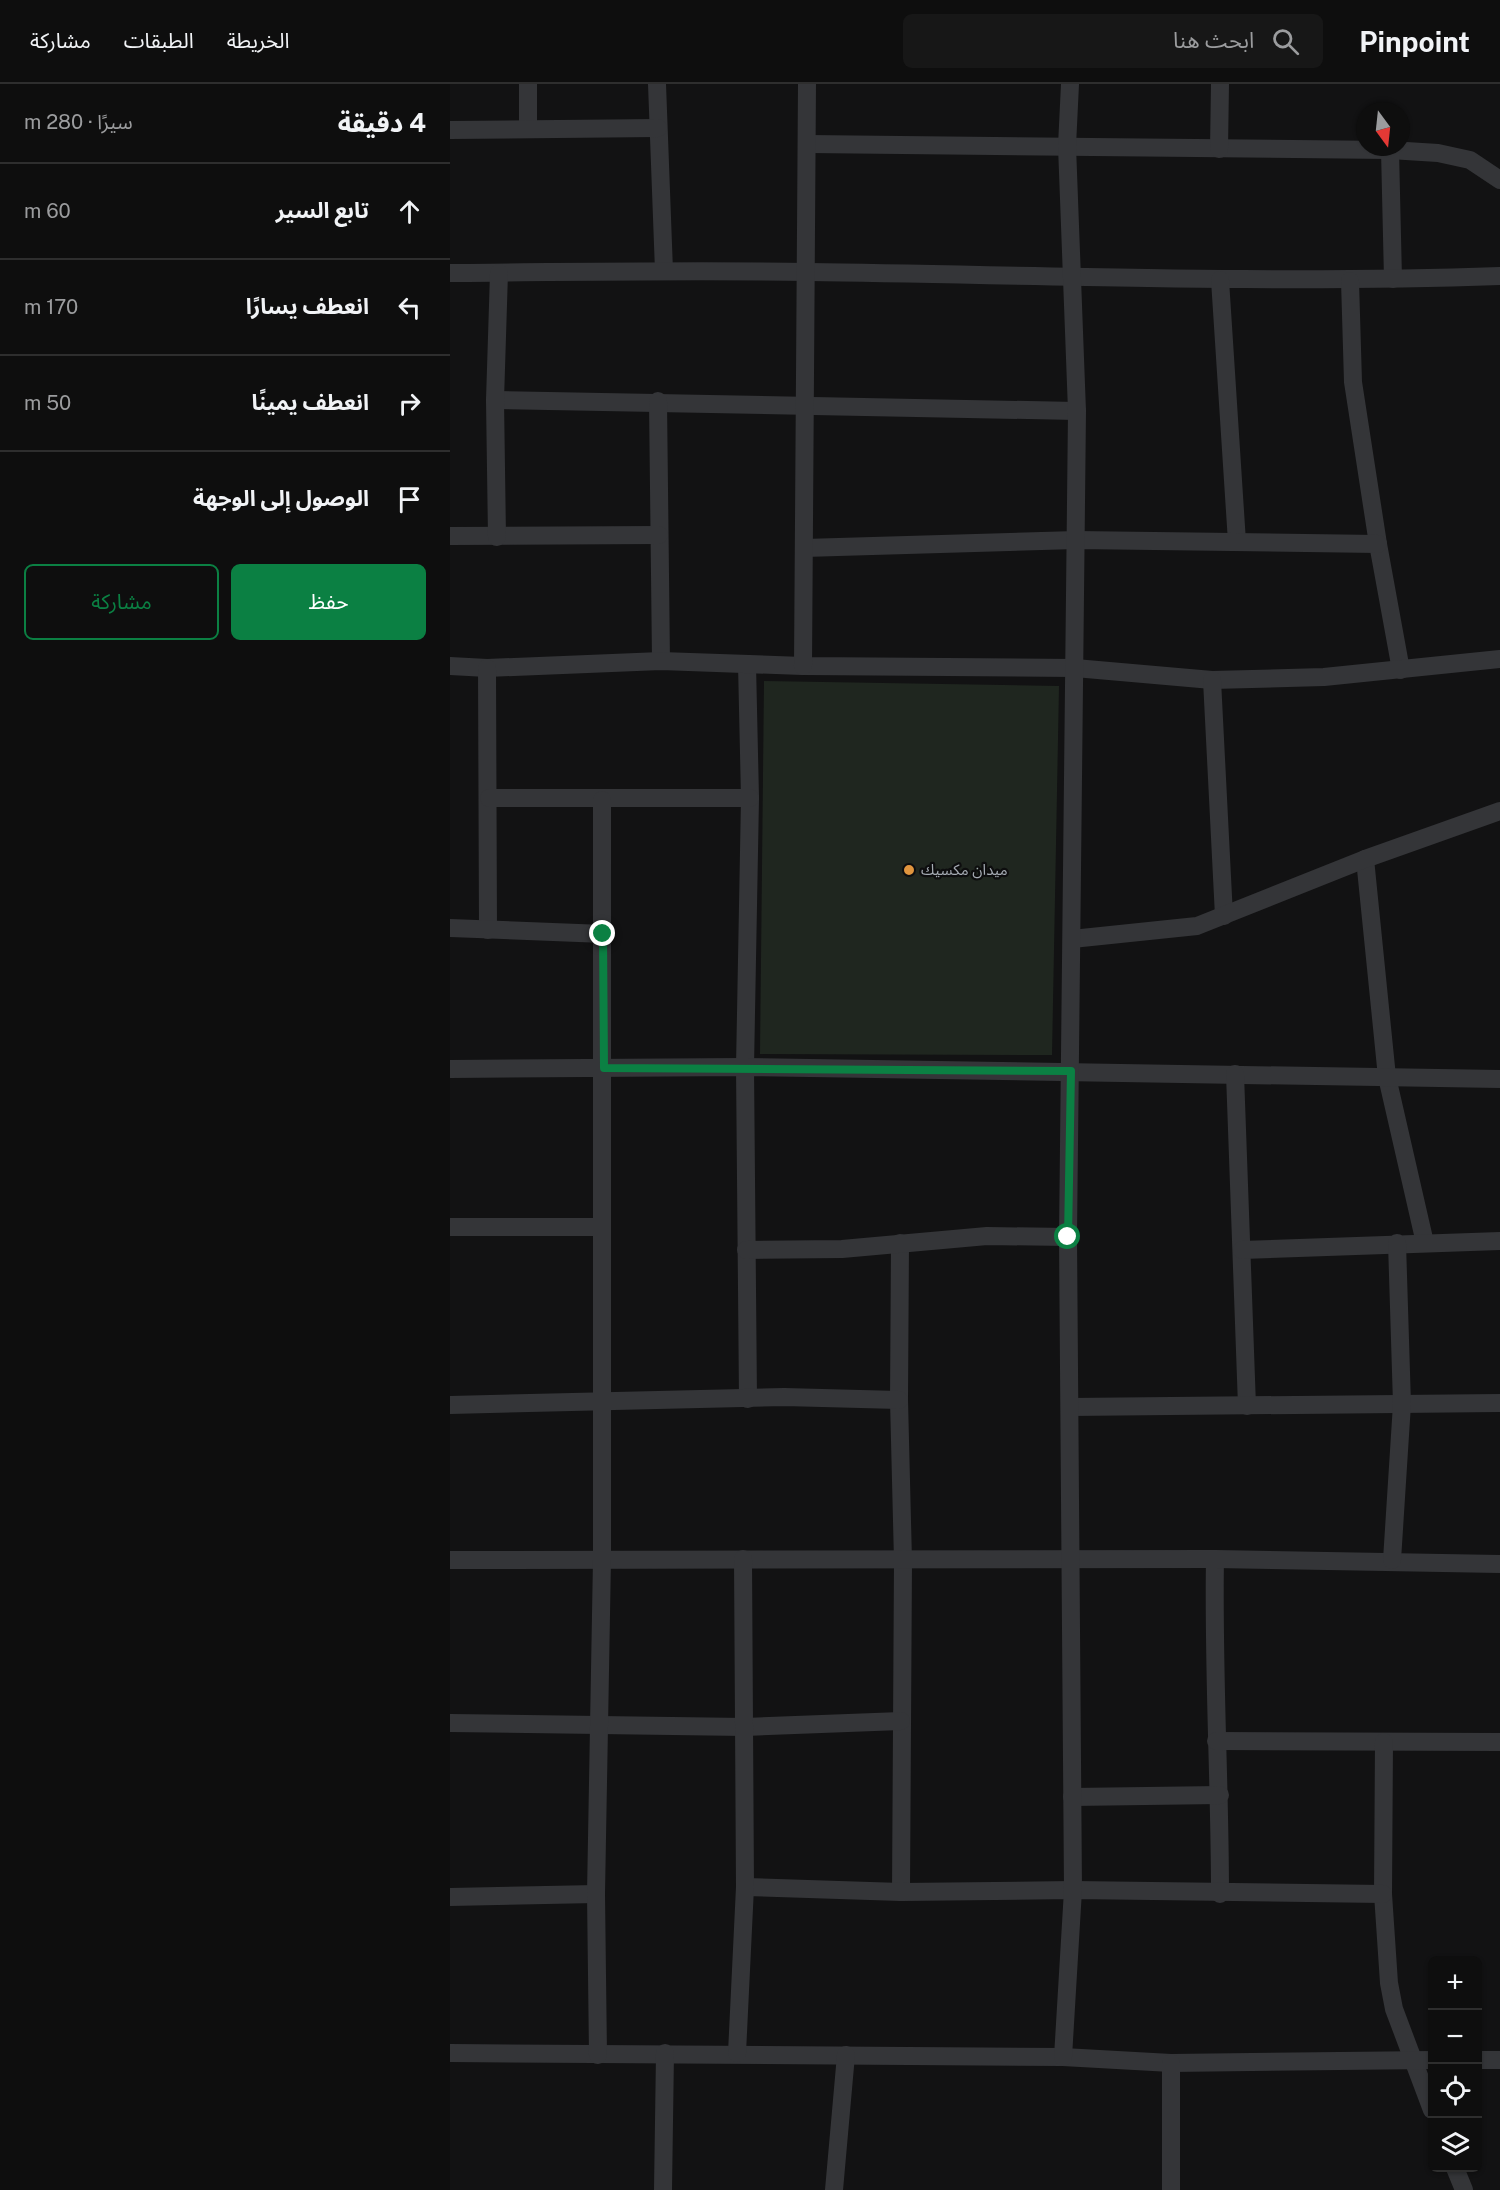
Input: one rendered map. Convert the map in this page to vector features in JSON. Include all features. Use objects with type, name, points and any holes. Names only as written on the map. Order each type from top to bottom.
[{"type":"street","points":[[528,84],[528,128]]},
{"type":"street","points":[[657,84],[664,271]]},
{"type":"street","points":[[803,666],[807,84]]},
{"type":"street","points":[[1063,2057],[1073,1890],[1068,1561],[1070,1407],[1068,1237],[1077,411],[1074,278],[1067,146],[1070,84]]},
{"type":"street","points":[[1219,149],[1220,84]]},
{"type":"street","points":[[450,130],[658,128]]},
{"type":"street","points":[[808,144],[1356,150]]},
{"type":"street","points":[[1410,151],[1438,153],[1470,160],[1500,180]]},
{"type":"street","points":[[1390,156],[1393,279]]},
{"type":"street","points":[[450,273],[664,271],[1220,280],[1499,280]]},
{"type":"street","points":[[496,537],[495,400],[499,273]]},
{"type":"street","points":[[1220,280],[1237,542]]},
{"type":"street","points":[[1350,281],[1353,382],[1378,544],[1401,670]]},
{"type":"street","points":[[495,400],[658,401],[1077,411]]},
{"type":"street","points":[[658,401],[661,662]]},
{"type":"street","points":[[450,536],[659,535]]},
{"type":"street","points":[[804,548],[1076,540],[1378,544]]},
{"type":"street","points":[[450,666],[488,668],[661,662],[803,666],[1075,668],[1212,680],[1324,677],[1500,659]]},
{"type":"street","points":[[747,664],[750,798],[746,1067],[748,1399]]},
{"type":"street","points":[[488,668],[488,930]]},
{"type":"street","points":[[1212,680],[1224,916]]},
{"type":"street","points":[[489,798],[602,800],[750,798]]},
{"type":"street","points":[[598,2055],[597,1724],[602,1559],[600,1403],[604,1068],[602,800]]},
{"type":"street","points":[[1072,939],[1197,926],[1272,894],[1500,811]]},
{"type":"street","points":[[1365,859],[1387,1077],[1425,1243]]},
{"type":"street","points":[[450,928],[603,934]]},
{"type":"street","points":[[450,1069],[746,1067],[1500,1079]]},
{"type":"street","points":[[1235,1074],[1247,1406]]},
{"type":"street","points":[[450,1227],[602,1227]]},
{"type":"street","points":[[746,1250],[842,1249],[987,1236],[1068,1237]]},
{"type":"street","points":[[1242,1250],[1500,1241]]},
{"type":"street","points":[[900,1243],[899,1400],[903,1561],[901,1892]]},
{"type":"street","points":[[1392,1560],[1402,1404],[1397,1243]]},
{"type":"street","points":[[450,1405],[836,1397],[899,1400]]},
{"type":"street","points":[[1070,1407],[1500,1403]]},
{"type":"street","points":[[737,2053],[745,1887],[742,1559]]},
{"type":"street","points":[[450,1560],[1068,1561],[1215,1559],[1392,1560],[1500,1564]]},
{"type":"street","points":[[1215,1559],[1214,1641],[1216,1741],[1220,1795],[1220,1894]]},
{"type":"street","points":[[450,1723],[745,1727],[902,1722]]},
{"type":"street","points":[[1216,1741],[1500,1742]]},
{"type":"street","points":[[1384,1742],[1383,1894],[1391,1997],[1428,2099]]},
{"type":"street","points":[[1072,1797],[1220,1795]]},
{"type":"street","points":[[745,1887],[901,1892],[1073,1890],[1220,1894],[1383,1894]]},
{"type":"street","points":[[450,1897],[596,1894]]},
{"type":"street","points":[[450,2053],[598,2055],[737,2053],[1063,2057],[1171,2063],[1428,2060]]},
{"type":"street","points":[[663,2190],[665,2054]]},
{"type":"street","points":[[834,2190],[846,2055]]},
{"type":"street","points":[[1482,2060],[1500,2060]]},
{"type":"street","points":[[1171,2063],[1171,2190]]},
{"type":"street","points":[[1457,2172],[1464,2190]]},
{"type":"shaded area","name":"ميدان مكسيك","points":[[764,681],[1059,686],[1052,1055],[760,1054]]},
{"type":"place","name":"ميدان مكسيك","points":[[909,870]]},
{"type":"route","points":[[603,934],[604,1068],[746,1067],[1071,1071],[1068,1237]]}]
